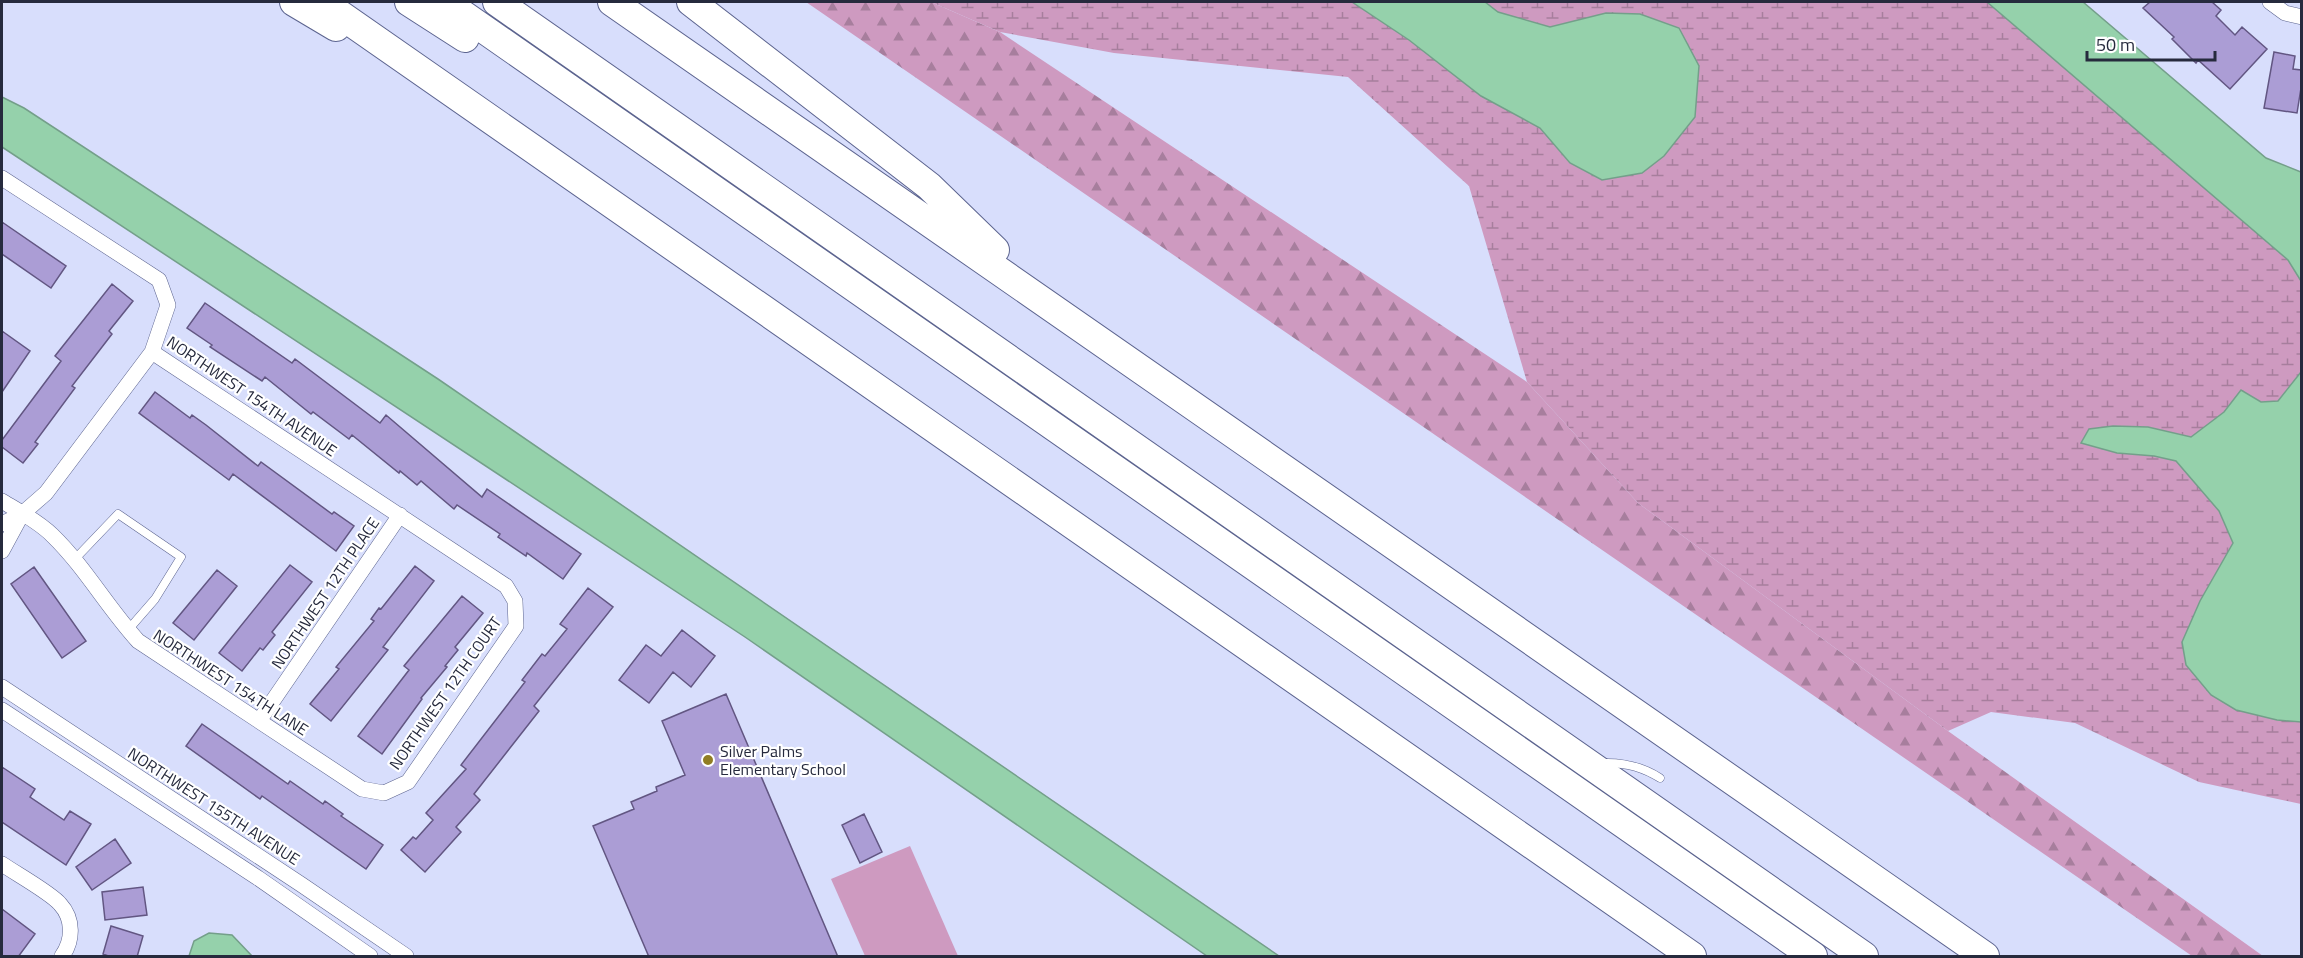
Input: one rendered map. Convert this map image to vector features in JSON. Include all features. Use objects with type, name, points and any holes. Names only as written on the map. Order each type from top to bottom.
[{"type":"highway","points":[[294,2],[520,139]]},
{"type":"highway","points":[[322,2],[1692,957]]},
{"type":"highway","points":[[409,2],[528,78],[722,213],[761,222]]},
{"type":"highway","points":[[446,2],[1813,957]]},
{"type":"highway","points":[[497,2],[1864,957]]},
{"type":"highway","points":[[612,2],[1985,957]]},
{"type":"highway","points":[[691,2],[928,186],[1062,313]]},
{"type":"street","points":[[2270,2],[2284,13],[2301,17]]},
{"type":"street","name":"NORTHWEST 154TH AVENUE","points":[[2,178],[159,280],[168,305],[152,352],[506,586],[515,601]]},
{"type":"street","points":[[2,524],[22,514],[46,493],[152,352]]},
{"type":"street","name":"NORTHWEST 154TH LANE","points":[[2,501],[50,533],[75,560],[138,641],[362,789],[384,793]]},
{"type":"street","points":[[2,551],[22,514]]},
{"type":"street","name":"NORTHWEST 12TH PLACE","points":[[259,721],[400,515]]},
{"type":"street","name":"NORTHWEST 12TH COURT","points":[[384,793],[408,782],[516,626],[515,601]]},
{"type":"street","name":"NORTHWEST 155TH AVENUE","points":[[2,687],[302,885],[406,957]]},
{"type":"street","points":[[2,710],[258,878],[370,957]]},
{"type":"street","points":[[2,864],[60,903],[71,923],[69,946],[62,957]]},
{"type":"lane","points":[[75,560],[118,514],[181,557],[155,599],[128,630]]},
{"type":"lane","points":[[1587,764],[1616,763],[1646,769],[1660,778]]},
{"type":"green space","points":[[806,2],[931,2],[1000,32],[1527,382],[1638,503],[1948,731],[2263,956],[2192,956]]},
{"type":"green space","points":[[931,2],[1352,2],[1409,40],[1481,96],[1540,128],[1570,163],[1602,180],[1642,172],[1664,156],[1606,13],[1550,27],[1497,12],[1485,2],[1987,2],[2288,260],[2301,281],[2301,372],[2278,401],[2261,402],[2241,391],[2224,412],[2191,437],[2148,427],[2113,426],[2089,429],[2081,443],[2117,453],[2154,456],[2176,461],[2219,511],[2233,543],[2200,601],[2183,642],[2186,665],[2236,710],[2277,720],[2301,722],[2301,804],[2199,782],[2075,723],[1991,712],[1948,731],[1638,503],[1527,382],[1469,186],[1348,77],[1114,53],[1000,32]]},
{"type":"green space","points":[[910,846],[958,956],[865,956],[831,879]]},
{"type":"shaded area","points":[[1352,2],[1485,2],[1498,12],[1550,27],[1606,13],[1640,14],[1679,28],[1699,66],[1695,117],[1664,156],[1642,173],[1602,180],[1570,163],[1540,128],[1481,96],[1409,40]]},
{"type":"shaded area","points":[[1987,2],[2083,2],[2266,158],[2301,172],[2301,281],[2288,260]]},
{"type":"shaded area","points":[[2,97],[24,108],[438,379],[1279,956],[1207,956],[745,637],[2,147]]},
{"type":"shaded area","points":[[2301,372],[2301,722],[2277,720],[2236,710],[2211,695],[2186,665],[2182,642],[2200,601],[2233,543],[2219,511],[2176,461],[2154,456],[2117,453],[2081,443],[2089,429],[2113,426],[2148,427],[2191,437],[2224,412],[2241,390],[2261,402],[2278,401]]},
{"type":"shaded area","points":[[209,933],[232,935],[252,956],[189,956],[194,941]]},
{"type":"building","points":[[2150,2],[2212,2],[2221,10],[2216,16],[2235,35],[2242,27],[2267,49],[2230,89],[2198,60],[2196,63],[2172,39],[2174,37],[2143,8]]},
{"type":"building","points":[[2274,52],[2295,56],[2293,69],[2301,70],[2297,113],[2264,108]]},
{"type":"building","points":[[2,222],[66,266],[51,288],[2,254]]},
{"type":"building","points":[[112,284],[133,301],[109,331],[112,334],[72,386],[75,388],[35,442],[38,444],[23,463],[2,447],[2,440],[61,361],[55,356]]},
{"type":"building","points":[[205,303],[292,363],[295,359],[380,423],[386,415],[482,497],[487,489],[581,554],[563,579],[527,553],[526,556],[498,537],[500,534],[457,505],[454,509],[421,481],[417,485],[400,471],[399,473],[352,435],[349,439],[313,412],[311,414],[265,377],[262,381],[210,347],[212,345],[187,328]]},
{"type":"building","points":[[2,331],[30,351],[2,392]]},
{"type":"building","points":[[155,392],[190,418],[192,415],[206,425],[258,466],[261,462],[332,514],[334,512],[354,526],[336,551],[233,474],[229,480],[139,413]]},
{"type":"building","points":[[290,565],[312,582],[272,632],[275,635],[263,650],[260,648],[242,671],[219,653]]},
{"type":"building","points":[[415,566],[434,581],[383,647],[388,650],[331,721],[310,704],[339,669],[336,667],[374,621],[371,619],[379,608],[381,609]]},
{"type":"building","points":[[34,567],[86,641],[62,658],[11,584]]},
{"type":"building","points":[[217,570],[237,586],[194,640],[173,623]]},
{"type":"building","points":[[588,588],[613,607],[534,706],[539,711],[474,794],[480,800],[456,827],[461,832],[425,872],[401,850],[413,837],[416,839],[433,820],[426,813],[466,769],[461,765],[525,682],[522,680],[542,654],[545,656],[567,629],[560,624]]},
{"type":"building","points":[[462,596],[483,613],[455,647],[458,650],[445,666],[447,667],[421,698],[382,754],[358,736],[409,670],[404,666]]},
{"type":"building","points":[[682,630],[715,656],[691,687],[673,672],[649,703],[619,680],[646,645],[661,656]]},
{"type":"building","points":[[726,694],[838,957],[649,957],[593,826],[634,809],[631,802],[657,791],[656,787],[685,775],[662,721]]},
{"type":"building","points":[[202,724],[288,784],[290,781],[323,804],[325,801],[343,814],[341,816],[383,845],[366,869],[262,796],[260,799],[186,746]]},
{"type":"building","points":[[2,767],[35,789],[30,797],[64,820],[70,811],[91,824],[66,865],[2,822]]},
{"type":"building","points":[[864,814],[882,852],[860,863],[842,825]]},
{"type":"building","points":[[115,839],[131,863],[92,890],[76,867]]},
{"type":"building","points":[[143,887],[147,915],[105,920],[102,892]]},
{"type":"building","points":[[2,909],[35,934],[18,957],[2,957]]},
{"type":"building","points":[[111,926],[143,936],[137,957],[111,957],[103,954]]},
{"type":"place","name":"Silver Palms Elementary School","points":[[708,760]]}]
